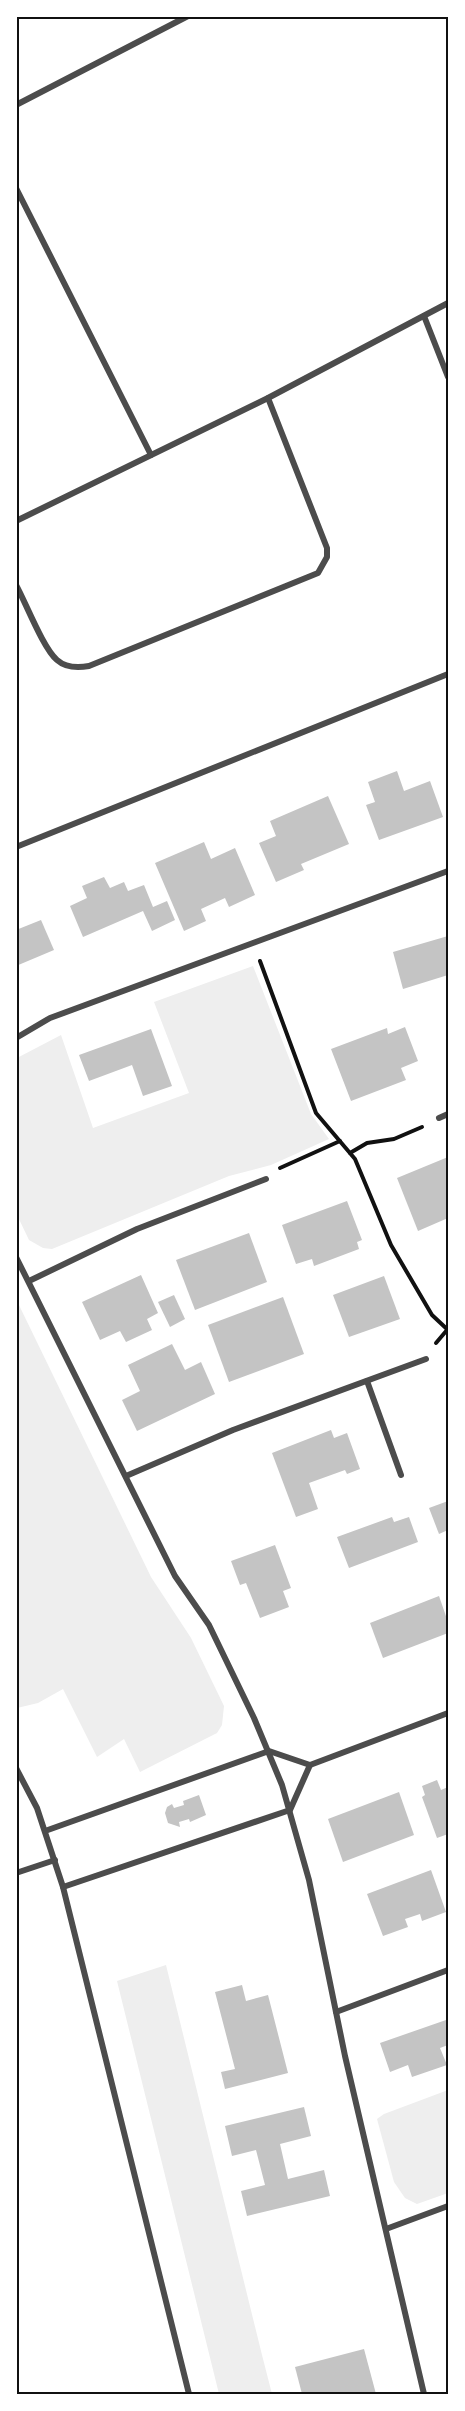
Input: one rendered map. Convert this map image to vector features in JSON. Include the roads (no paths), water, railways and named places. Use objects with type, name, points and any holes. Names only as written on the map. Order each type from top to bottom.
[{"type":"street","points":[[16,105],[188,16]]},
{"type":"street","points":[[16,188],[152,455]]},
{"type":"street","points":[[16,521],[268,398],[448,303]]},
{"type":"street","points":[[424,316],[448,377]]},
{"type":"street","points":[[16,585],[53,656],[59,662],[79,668],[318,573],[327,557],[327,548],[268,398]]},
{"type":"street","points":[[16,847],[448,674]]},
{"type":"street","points":[[16,1038],[51,1018],[448,872]]},
{"type":"street","points":[[439,1118],[448,1114]]},
{"type":"street","points":[[29,1281],[137,1229],[266,1179]]},
{"type":"street","points":[[16,1257],[175,1576],[209,1625],[269,1751],[282,1785],[309,1880],[336,2012],[424,2394]]},
{"type":"street","points":[[126,1476],[233,1430],[426,1359]]},
{"type":"street","points":[[367,1381],[401,1475]]},
{"type":"street","points":[[45,1831],[269,1751],[310,1765],[448,1713]]},
{"type":"street","points":[[63,1887],[290,1810],[310,1765]]},
{"type":"street","points":[[16,1768],[45,1831],[63,1887],[189,2394]]},
{"type":"street","points":[[16,1874],[55,1860]]},
{"type":"street","points":[[336,2012],[448,1970]]},
{"type":"street","points":[[386,2229],[448,2206]]}]
